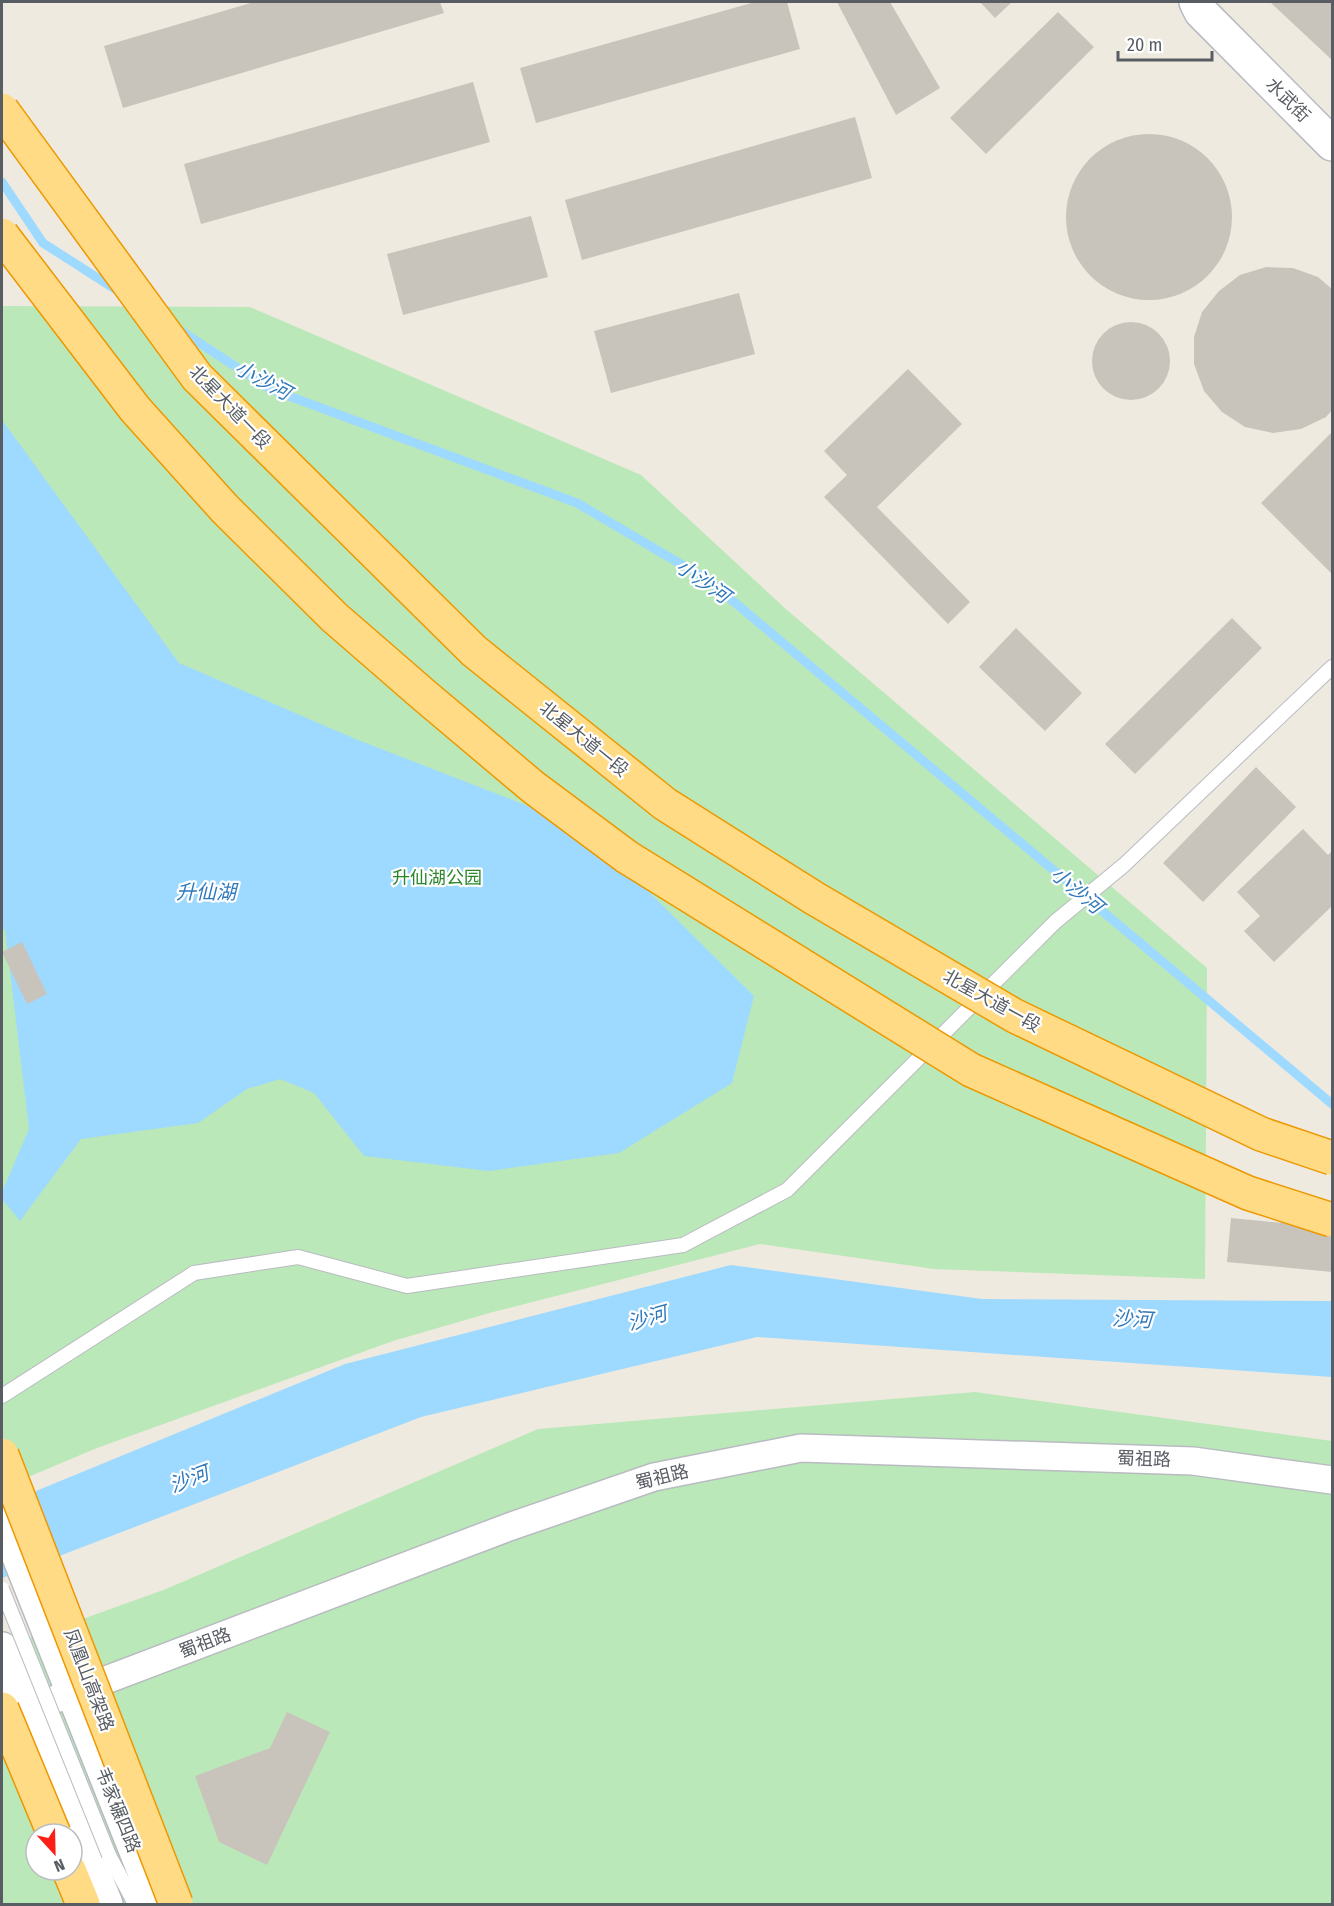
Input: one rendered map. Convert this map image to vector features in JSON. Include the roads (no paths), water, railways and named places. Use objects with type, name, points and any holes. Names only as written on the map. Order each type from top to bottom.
[{"type":"highway","name":"北星大道一段","points":[[2,110],[198,377],[474,651],[656,796],[814,898],[1015,1016],[1261,1134],[1332,1158]]},
{"type":"highway","points":[[2,235],[135,409],[225,509],[334,617],[425,696],[533,787],[618,850],[971,1070],[1248,1193],[1332,1220]]},
{"type":"highway","name":"凤凰山高架路","points":[[2,1455],[176,1905]]},
{"type":"highway","points":[[10,1713],[50,1822]]},
{"type":"highway","points":[[74,1882],[83,1905]]},
{"type":"main road","name":"水武街","points":[[1196,2],[1201,12],[1332,144]]},
{"type":"main road","name":"韦家碾四路","points":[[2,1514],[71,1694],[157,1905]]},
{"type":"main road","points":[[7,1661],[10,1713],[106,1905]]},
{"type":"street","name":"蜀祖路","points":[[10,1713],[71,1694],[508,1527],[654,1477],[801,1448],[1193,1461],[1332,1480]]},
{"type":"lane","points":[[2,1396],[194,1273],[298,1257],[407,1286],[682,1245],[787,1190],[1055,922],[1124,865],[1332,667]]},
{"type":"lane","points":[[2,1589],[110,1855],[135,1905]]},
{"type":"lane","points":[[110,1855],[124,1905]]},
{"type":"water","name":"升仙湖","points":[[2,420],[179,663],[353,738],[533,808],[639,882],[754,996],[732,1083],[619,1153],[489,1171],[364,1156],[314,1093],[280,1079],[247,1089],[198,1123],[81,1139],[20,1221],[2,1199],[2,1192],[29,1129],[5,930],[2,928]]},
{"type":"water","name":"沙河","points":[[731,1265],[982,1299],[1332,1301],[1332,1377],[757,1337],[421,1417],[2,1578],[2,1505],[345,1364]]},
{"type":"waterway","name":"小沙河","points":[[2,182],[43,243],[118,291]]},
{"type":"waterway","name":"小沙河","points":[[178,329],[270,389],[577,503],[708,580],[1332,1104]]},
{"type":"park label","name":"升仙湖公园","points":[[437,878]]}]
